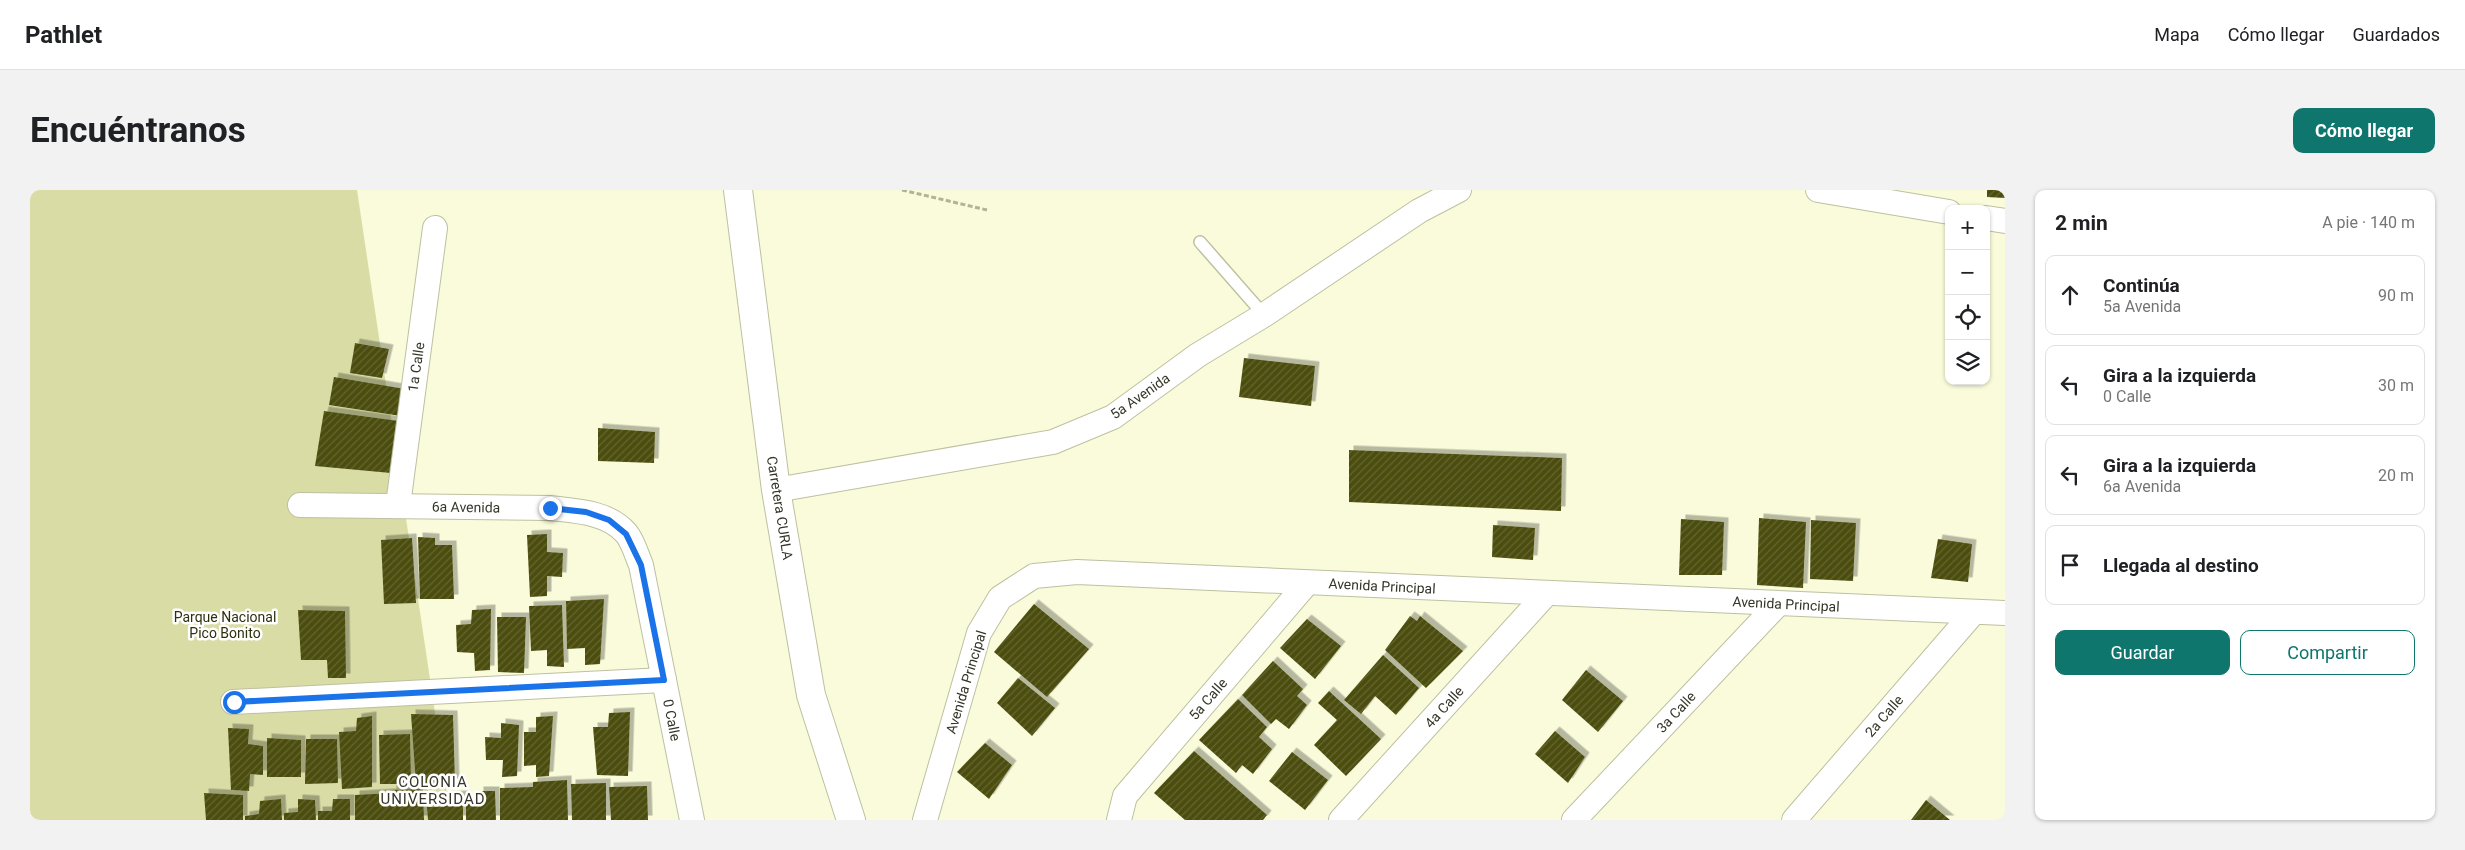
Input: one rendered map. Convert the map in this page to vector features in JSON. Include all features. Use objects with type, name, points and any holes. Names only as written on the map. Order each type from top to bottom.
[{"type":"main road","name":"Carretera CURLA","points":[[738,190],[776,490],[811,695],[851,820]]},
{"type":"street","name":"5a Avenida","points":[[776,490],[1053,442],[1113,417],[1198,355],[1264,315],[1420,211],[1459,190]]},
{"type":"street","points":[[1818,190],[1945,211]]},
{"type":"street","points":[[1990,219],[2005,221]]},
{"type":"street","name":"1a Calle","points":[[398,505],[435,228]]},
{"type":"street","name":"6a Avenida","points":[[300,505],[550,508],[586,512],[609,520],[626,534]]},
{"type":"street","name":"0 Calle","points":[[626,534],[641,565],[692,820]]},
{"type":"street","name":"Avenida Principal","points":[[925,820],[979,633],[1000,598],[1034,576],[1077,572],[2005,613]]},
{"type":"street","name":"5a Calle","points":[[1119,820],[1125,796],[1308,582]]},
{"type":"street","name":"4a Calle","points":[[1341,820],[1547,593]]},
{"type":"street","name":"3a Calle","points":[[1574,820],[1778,604]]},
{"type":"street","name":"2a Calle","points":[[1794,820],[1974,612]]},
{"type":"street","points":[[234,702],[664,680]]},
{"type":"lane","points":[[1200,242],[1264,315]]},
{"type":"path","points":[[902,190],[987,210]]},
{"type":"green space","name":"Parque Nacional Pico Bonito","points":[[30,190],[357,190],[451,820],[30,820]]},
{"type":"building","points":[[1987,190],[2005,190],[2005,198],[1987,197]]},
{"type":"building","points":[[355,343],[389,349],[382,378],[350,373]]},
{"type":"building","points":[[1244,358],[1315,366],[1311,406],[1239,397]]},
{"type":"building","points":[[334,377],[405,389],[401,416],[329,405]]},
{"type":"building","points":[[324,411],[399,421],[391,473],[315,466]]},
{"type":"building","points":[[598,428],[655,432],[654,463],[598,461]]},
{"type":"building","points":[[1349,450],[1562,458],[1561,511],[1349,502]]},
{"type":"building","points":[[1759,518],[1806,522],[1803,588],[1757,585]]},
{"type":"building","points":[[1681,519],[1724,522],[1722,575],[1679,575]]},
{"type":"building","points":[[1811,520],[1856,523],[1853,581],[1810,579]]},
{"type":"building","points":[[1493,525],[1535,528],[1533,560],[1492,557]]},
{"type":"building","points":[[547,534],[547,552],[563,553],[562,577],[547,576],[547,596],[530,597],[527,535]]},
{"type":"building","points":[[418,537],[435,538],[435,545],[452,545],[454,599],[420,599]]},
{"type":"building","points":[[412,538],[416,603],[384,604],[381,540]]},
{"type":"building","points":[[1938,539],[1972,544],[1968,582],[1931,578]]},
{"type":"building","points":[[604,599],[600,664],[585,665],[585,648],[567,649],[566,601]]},
{"type":"building","points":[[1034,604],[1089,649],[1047,697],[994,652]]},
{"type":"building","points":[[562,605],[564,667],[547,666],[547,650],[531,651],[529,606]]},
{"type":"building","points":[[491,609],[490,670],[475,671],[474,653],[457,652],[456,625],[471,624],[472,610]]},
{"type":"building","points":[[298,610],[345,611],[346,678],[328,678],[327,660],[301,660]]},
{"type":"building","points":[[1410,616],[1417,621],[1420,616],[1463,651],[1426,688],[1385,650]]},
{"type":"building","points":[[497,617],[526,617],[524,673],[498,672]]},
{"type":"building","points":[[1307,619],[1341,646],[1315,679],[1280,648]]},
{"type":"building","points":[[1383,655],[1419,688],[1396,715],[1375,696],[1361,714],[1344,700]]},
{"type":"building","points":[[1273,661],[1303,689],[1297,696],[1307,705],[1289,729],[1276,719],[1271,724],[1242,695]]},
{"type":"building","points":[[1586,670],[1623,701],[1598,732],[1562,700]]},
{"type":"building","points":[[1018,678],[1055,708],[1032,736],[997,703]]},
{"type":"building","points":[[1329,691],[1381,739],[1346,776],[1314,745],[1337,720],[1318,703]]},
{"type":"building","points":[[1238,699],[1267,727],[1259,737],[1272,749],[1253,774],[1242,765],[1236,773],[1199,740]]},
{"type":"building","points":[[630,712],[628,776],[597,775],[593,727],[608,727],[609,713]]},
{"type":"building","points":[[411,714],[453,715],[455,783],[416,785]]},
{"type":"building","points":[[372,716],[372,787],[342,789],[339,732],[356,731],[357,718]]},
{"type":"building","points":[[553,716],[549,776],[536,777],[536,765],[524,766],[524,732],[536,732],[536,717]]},
{"type":"building","points":[[501,723],[519,725],[517,776],[502,777],[503,760],[486,760],[485,737],[501,738]]},
{"type":"building","points":[[228,728],[249,729],[248,744],[263,746],[263,775],[250,774],[249,791],[231,790]]},
{"type":"building","points":[[1555,731],[1585,757],[1568,783],[1535,754]]},
{"type":"building","points":[[410,734],[411,784],[380,784],[379,735]]},
{"type":"building","points":[[267,738],[301,740],[301,777],[267,777]]},
{"type":"building","points":[[306,739],[337,739],[338,783],[305,784]]},
{"type":"building","points":[[985,743],[1012,765],[989,799],[957,772]]},
{"type":"building","points":[[1194,751],[1267,815],[1263,820],[1185,820],[1154,793]]},
{"type":"building","points":[[1292,752],[1328,780],[1305,810],[1269,781]]},
{"type":"building","points":[[567,780],[568,820],[500,820],[500,788],[533,787],[533,782]]},
{"type":"building","points":[[606,783],[606,820],[572,820],[571,784]]},
{"type":"building","points":[[647,786],[648,820],[611,820],[609,787]]},
{"type":"building","points":[[423,789],[424,820],[355,820],[355,795],[392,793],[392,790]]},
{"type":"building","points":[[479,791],[495,791],[496,820],[466,820],[466,803],[479,801]]},
{"type":"building","points":[[204,793],[243,795],[243,820],[206,820]]},
{"type":"building","points":[[463,795],[463,820],[428,820],[427,807],[444,807],[443,796]]},
{"type":"building","points":[[281,799],[282,820],[245,820],[245,816],[259,814],[260,801]]},
{"type":"building","points":[[298,799],[315,800],[316,820],[284,820],[284,813],[298,812]]},
{"type":"building","points":[[333,799],[350,799],[350,820],[318,820],[318,811],[332,811]]},
{"type":"building","points":[[1926,800],[1950,820],[1911,820]]},
{"type":"district","name":"COLONIA UNIVERSIDAD","points":[[433,790]]},
{"type":"route","points":[[234,702],[664,680],[641,565],[626,534],[609,520],[586,512],[550,508]]}]
